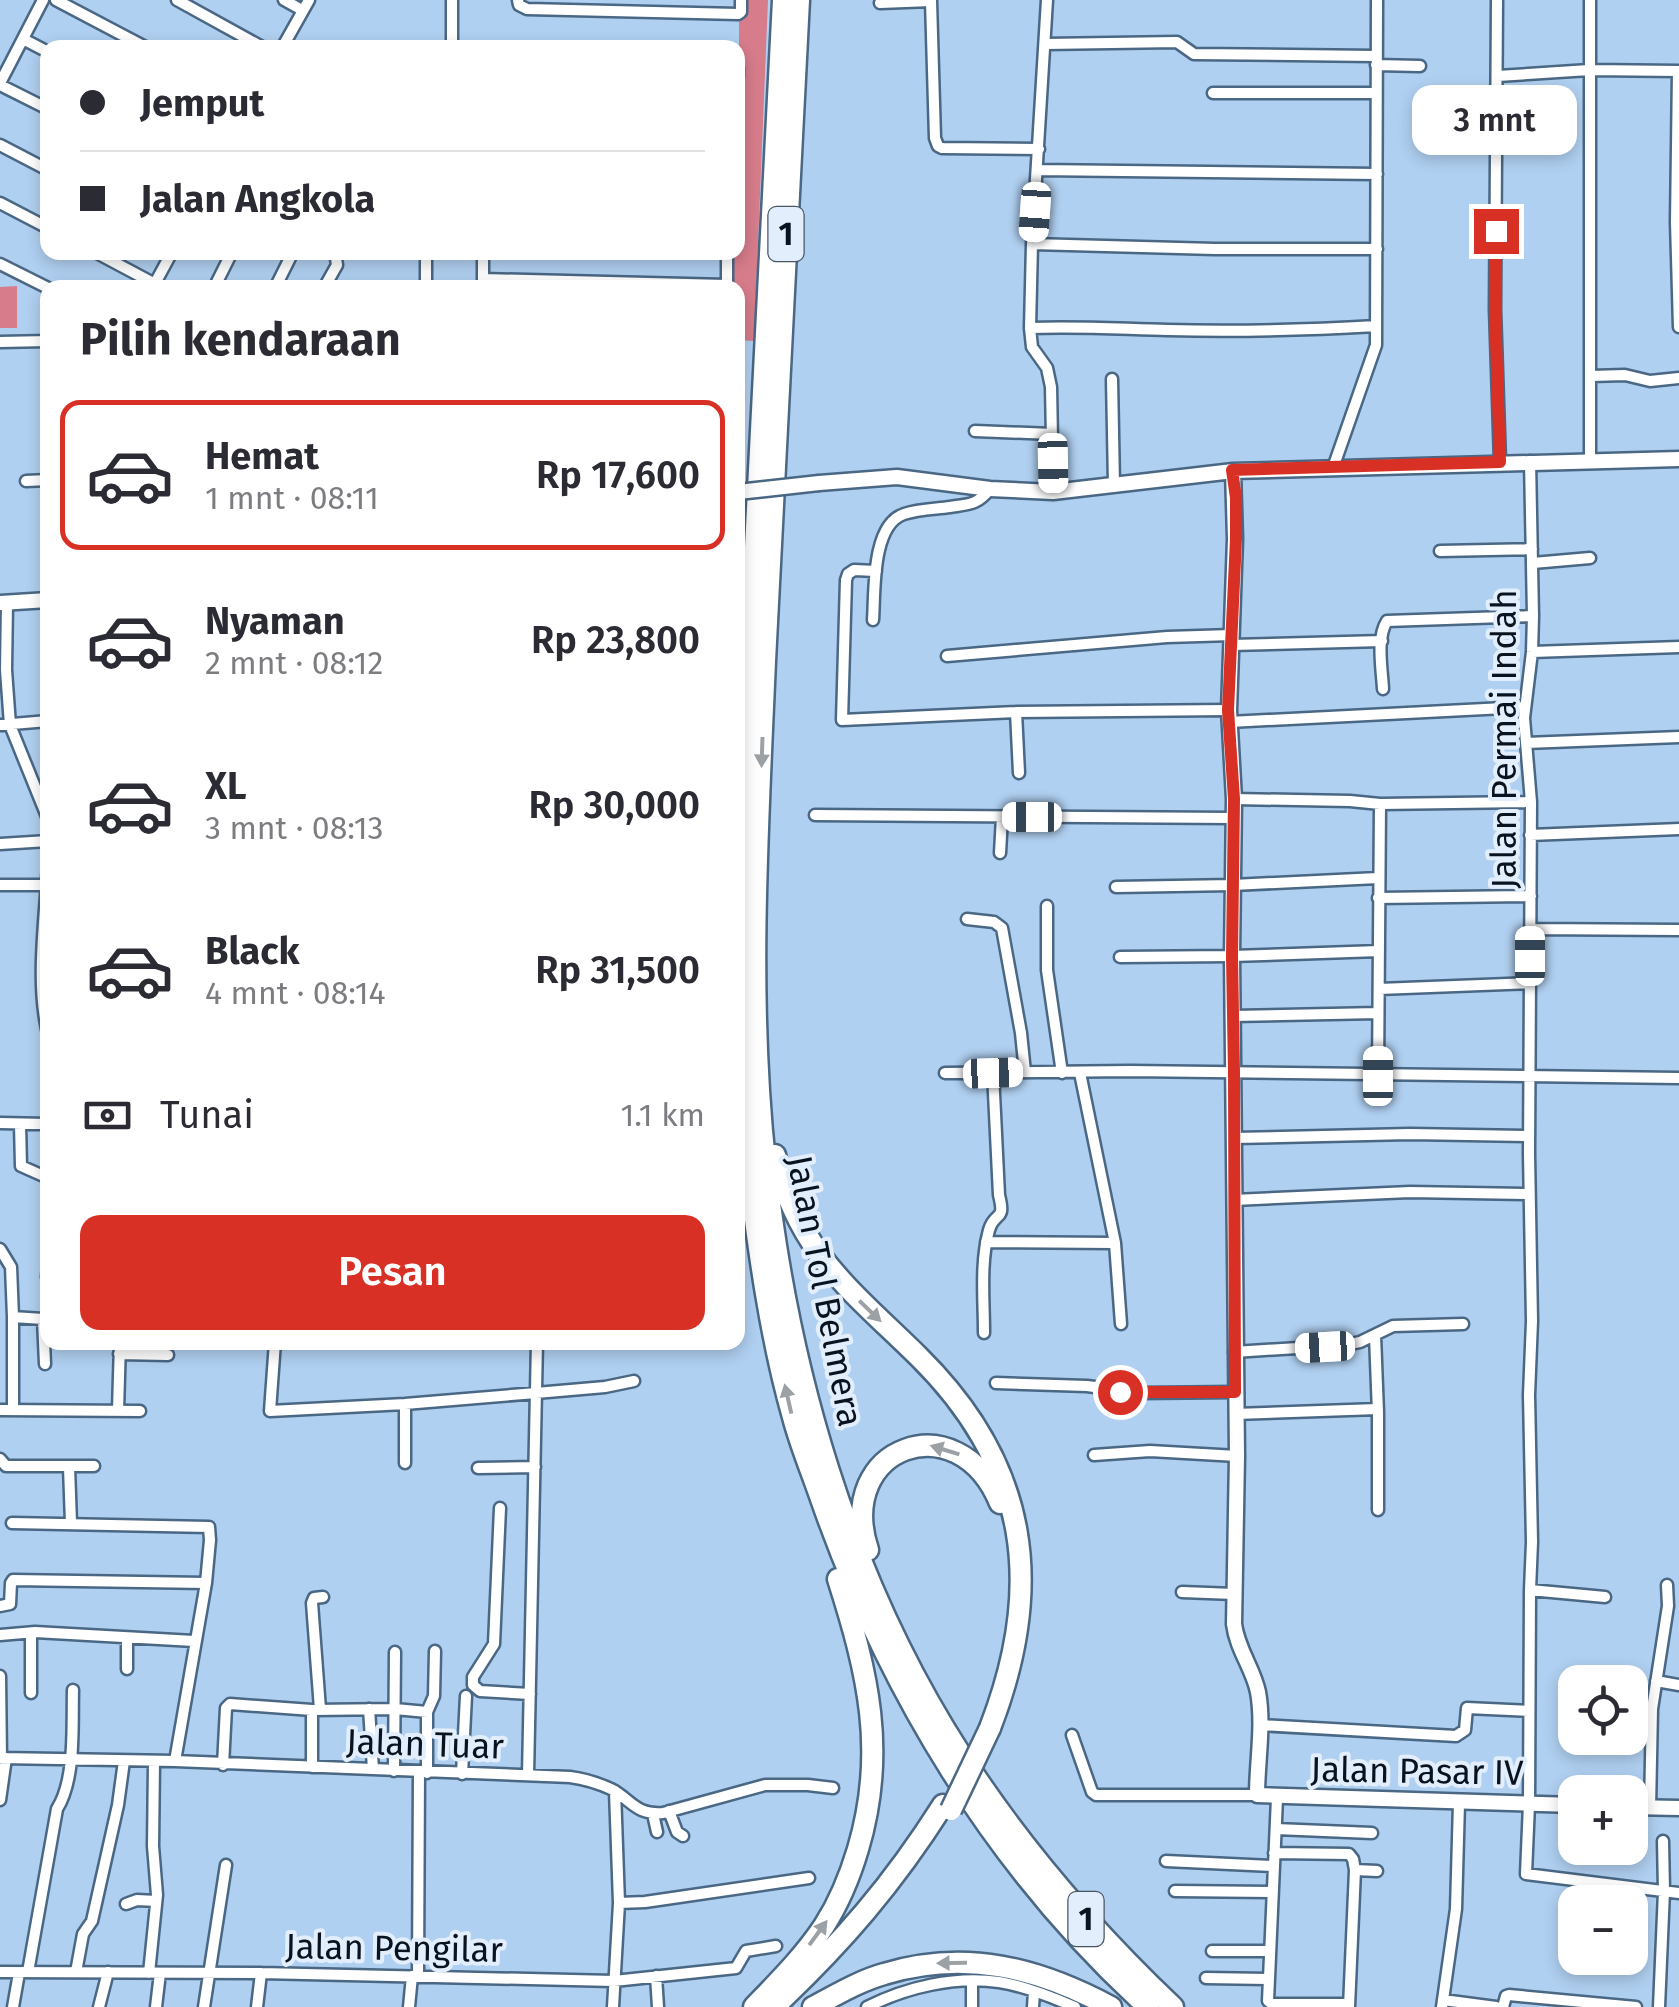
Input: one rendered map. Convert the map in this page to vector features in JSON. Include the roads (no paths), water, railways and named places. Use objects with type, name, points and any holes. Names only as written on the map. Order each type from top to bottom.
[{"type":"highway","name":"Jalan Tol Belmera","points":[[745,726],[783,0]]},
{"type":"highway","name":"Jalan Tol Belmera","points":[[799,0],[756,872],[759,1070],[764,1160],[777,1253],[814,1422],[831,1477],[860,1558],[898,1642],[952,1740],[1008,1823],[1068,1899],[1173,2007]]},
{"type":"highway","points":[[759,1070],[780,1178],[802,1230],[842,1284],[945,1384],[988,1447],[1006,1488],[1020,1548],[1022,1598],[1008,1676],[947,1807],[886,1902],[839,1954],[782,2007]]},
{"type":"highway","name":"Jalan Tol Belmera","points":[[745,1119],[750,1180],[777,1347],[793,1417],[840,1555],[876,1636],[916,1716],[995,1836],[1054,1910],[1148,2007]]},
{"type":"highway","points":[[898,1642],[865,1540],[864,1496],[872,1476],[883,1463],[910,1448],[945,1448],[974,1463],[984,1474],[995,1492],[1009,1534],[1013,1565],[1010,1637],[986,1726]]},
{"type":"highway","points":[[754,2007],[823,1928],[847,1884],[870,1805],[874,1762],[862,1668],[813,1498],[804,1450]]},
{"type":"highway","points":[[774,2007],[857,1923],[947,1807]]},
{"type":"highway","points":[[813,2007],[883,1974],[956,1962],[1001,1965],[1036,1973],[1111,2007]]},
{"type":"street","points":[[40,106],[0,84],[43,0]]},
{"type":"street","points":[[56,0],[132,40]]},
{"type":"street","points":[[177,0],[250,40]]},
{"type":"street","points":[[284,0],[306,5],[286,40]]},
{"type":"street","points":[[452,0],[452,40]]},
{"type":"street","points":[[518,0],[520,7],[527,9],[738,14],[742,12],[741,0]]},
{"type":"street","points":[[1047,0],[1030,328],[1032,347],[1049,373],[1053,492]]},
{"type":"street","points":[[1333,468],[1373,355],[1376,326],[1377,0]]},
{"type":"street","points":[[1497,0],[1495,309],[1500,462]]},
{"type":"street","points":[[1590,0],[1590,460]]},
{"type":"street","points":[[880,3],[931,1],[934,138],[938,146],[1039,148]]},
{"type":"street","points":[[23,39],[40,48]]},
{"type":"street","points":[[1044,44],[1176,42],[1194,54],[1420,66]]},
{"type":"street","points":[[1498,76],[1589,70],[1679,71],[1679,327]]},
{"type":"street","points":[[1213,93],[1376,93]]},
{"type":"street","points":[[0,145],[40,166]]},
{"type":"street","points":[[1038,170],[1376,174]]},
{"type":"street","points":[[0,203],[40,224]]},
{"type":"street","points":[[1032,244],[1376,249]]},
{"type":"street","points":[[113,260],[144,280]]},
{"type":"street","points":[[0,264],[40,284]]},
{"type":"street","points":[[1030,328],[1315,330],[1376,326]]},
{"type":"street","points":[[0,342],[40,341]]},
{"type":"street","points":[[1591,376],[1625,375],[1650,381],[1679,378]]},
{"type":"street","points":[[1112,379],[1114,485]]},
{"type":"street","points":[[976,431],[1052,434]]},
{"type":"street","points":[[745,491],[897,477],[990,489],[1053,492],[1232,470],[1679,459]]},
{"type":"street","name":"Jalan Permai Indah","points":[[1530,461],[1533,616],[1524,708],[1530,802],[1532,1321],[1526,1874],[1664,1891]]},
{"type":"street","points":[[1072,1735],[1096,1796],[1257,1796],[1260,1702],[1255,1680],[1236,1640],[1234,1594],[1234,799],[1229,716],[1236,498],[1232,470]]},
{"type":"street","points":[[26,480],[40,480]]},
{"type":"street","points":[[873,620],[876,571],[883,536],[891,522],[902,514],[976,503],[990,489]]},
{"type":"street","points":[[1440,551],[1532,549]]},
{"type":"street","points":[[1533,563],[1590,558]]},
{"type":"street","points":[[876,571],[854,570],[846,580],[842,720],[1016,712],[1229,716],[1524,708]]},
{"type":"street","points":[[40,601],[4,603],[3,670],[5,725],[40,802]]},
{"type":"street","points":[[1382,689],[1382,626],[1387,621],[1533,616]]},
{"type":"street","points":[[947,656],[1167,636],[1382,641]]},
{"type":"street","points":[[1532,652],[1679,647]]},
{"type":"street","points":[[1016,712],[1019,773]]},
{"type":"street","points":[[5,725],[40,723]]},
{"type":"street","points":[[1526,744],[1679,737]]},
{"type":"street","points":[[1234,799],[1380,804],[1530,802]]},
{"type":"street","points":[[1378,1076],[1380,804]]},
{"type":"street","points":[[815,815],[1234,818]]},
{"type":"street","points":[[1000,853],[1002,817]]},
{"type":"street","points":[[1530,835],[1679,828]]},
{"type":"street","points":[[0,844],[40,842]]},
{"type":"street","points":[[1116,887],[1378,878]]},
{"type":"street","points":[[0,885],[40,886]]},
{"type":"street","points":[[1378,898],[1531,896]]},
{"type":"street","points":[[1047,906],[1048,970],[1062,1072]]},
{"type":"street","points":[[967,918],[994,922],[1002,928],[1025,1072]]},
{"type":"street","points":[[1530,929],[1679,930]]},
{"type":"street","points":[[1120,957],[1379,951]]},
{"type":"street","points":[[1379,988],[1530,984]]},
{"type":"street","points":[[1233,1016],[1378,1012]]},
{"type":"street","points":[[945,1073],[1679,1078]]},
{"type":"street","points":[[984,1334],[986,1242],[990,1224],[1002,1212],[993,1073]]},
{"type":"street","points":[[1080,1073],[1116,1243],[1121,1324]]},
{"type":"street","points":[[0,1123],[40,1124]]},
{"type":"street","points":[[20,1124],[21,1166],[40,1174]]},
{"type":"street","points":[[1234,1138],[1529,1136]]},
{"type":"street","points":[[1234,1200],[1410,1192],[1530,1194]]},
{"type":"street","points":[[986,1242],[1116,1243]]},
{"type":"street","points":[[0,1249],[11,1266],[13,1410]]},
{"type":"street","points":[[13,1316],[40,1319]]},
{"type":"street","points":[[1234,1352],[1344,1346],[1394,1326],[1463,1324]]},
{"type":"street","points":[[1375,1335],[1378,1510]]},
{"type":"street","points":[[45,1350],[46,1364]]},
{"type":"street","points":[[118,1411],[120,1350]]},
{"type":"street","points":[[134,1350],[168,1355]]},
{"type":"street","points":[[274,1350],[270,1411],[405,1404],[605,1387],[634,1381]]},
{"type":"street","points":[[528,1775],[537,1350]]},
{"type":"street","points":[[996,1383],[1105,1387],[1120,1392],[1235,1392]]},
{"type":"street","points":[[405,1404],[405,1462]]},
{"type":"street","points":[[1236,1414],[1378,1408]]},
{"type":"street","points":[[0,1410],[140,1411]]},
{"type":"street","points":[[1094,1454],[1150,1450],[1237,1456]]},
{"type":"street","points":[[0,1459],[6,1466],[94,1466]]},
{"type":"street","points":[[70,1467],[71,1523]]},
{"type":"street","points":[[478,1468],[535,1468]]},
{"type":"street","points":[[500,1508],[494,1644],[473,1677],[473,1686],[480,1691],[530,1694]]},
{"type":"street","points":[[12,1522],[209,1527],[206,1583],[175,1761]]},
{"type":"street","points":[[0,1606],[10,1604],[13,1580],[206,1583]]},
{"type":"street","points":[[1667,1585],[1668,1606],[1652,1709],[1650,1808],[1679,1808]]},
{"type":"street","points":[[1530,1590],[1605,1597]]},
{"type":"street","points":[[1182,1592],[1234,1594]]},
{"type":"street","points":[[312,1767],[316,1709],[312,1603],[314,1598],[323,1597]]},
{"type":"street","points":[[31,1634],[31,1693]]},
{"type":"street","points":[[0,1635],[194,1641]]},
{"type":"street","points":[[127,1638],[127,1668]]},
{"type":"street","points":[[409,2007],[415,1976],[423,1772],[427,1712],[434,1696],[435,1651]]},
{"type":"street","points":[[394,1770],[395,1652]]},
{"type":"street","points":[[0,1676],[0,1800]]},
{"type":"street","points":[[1656,1682],[1679,1685]]},
{"type":"street","points":[[13,2007],[24,1973],[58,1809],[64,1798],[73,1690]]},
{"type":"street","points":[[462,1774],[466,1696]]},
{"type":"street","points":[[223,1765],[226,1708],[230,1704],[427,1712]]},
{"type":"street","points":[[1260,1725],[1456,1736],[1465,1730],[1467,1708],[1528,1711]]},
{"type":"street","points":[[369,1709],[372,1769]]},
{"type":"street","name":"Jalan Tuar","points":[[2,1758],[175,1761],[589,1780],[615,1791],[634,1808],[653,1814]]},
{"type":"street","points":[[76,1972],[83,1934],[92,1921],[124,1761]]},
{"type":"street","points":[[154,1762],[156,2007]]},
{"type":"street","points":[[657,1832],[653,1814],[765,1785],[834,1788]]},
{"type":"street","points":[[614,2007],[619,1903],[615,1791]]},
{"type":"street","name":"Jalan Pasar IV","points":[[1257,1796],[1558,1805]]},
{"type":"street","points":[[1274,1853],[1349,1854],[1353,1859],[1349,2006],[1268,2001],[1269,1951],[1273,1866],[1274,1853],[1276,1829],[1277,1798]]},
{"type":"street","points":[[1459,1803],[1456,1909],[1442,2004],[1500,2007],[1509,1995],[1636,2007]]},
{"type":"street","points":[[669,1811],[676,1832],[684,1836]]},
{"type":"street","points":[[1276,1829],[1372,1832]]},
{"type":"street","points":[[1658,2007],[1664,1841]]},
{"type":"street","points":[[1166,1861],[1273,1866]]},
{"type":"street","points":[[204,2007],[226,1866]]},
{"type":"street","points":[[1355,1870],[1376,1871]]},
{"type":"street","points":[[619,1903],[809,1878]]},
{"type":"street","points":[[1176,1891],[1272,1892]]},
{"type":"street","points":[[1664,1891],[1679,1893]]},
{"type":"street","points":[[126,1904],[156,1901]]},
{"type":"street","name":"Jalan Pengilar","points":[[0,1972],[261,1972],[614,1980],[736,1968],[746,1951],[776,1946]]},
{"type":"street","points":[[1212,1950],[1269,1951]]},
{"type":"street","points":[[99,2007],[108,1972]]},
{"type":"street","points":[[257,2007],[261,1972]]},
{"type":"street","points":[[656,1976],[658,2007]]},
{"type":"street","points":[[1206,1978],[1268,1979]]},
{"type":"street","points":[[972,1982],[972,2007]]},
{"type":"street","points":[[867,2007],[930,1984],[972,1982],[998,1982],[1075,2007]]},
{"type":"street","points":[[1033,2007],[1034,1992]]}]
